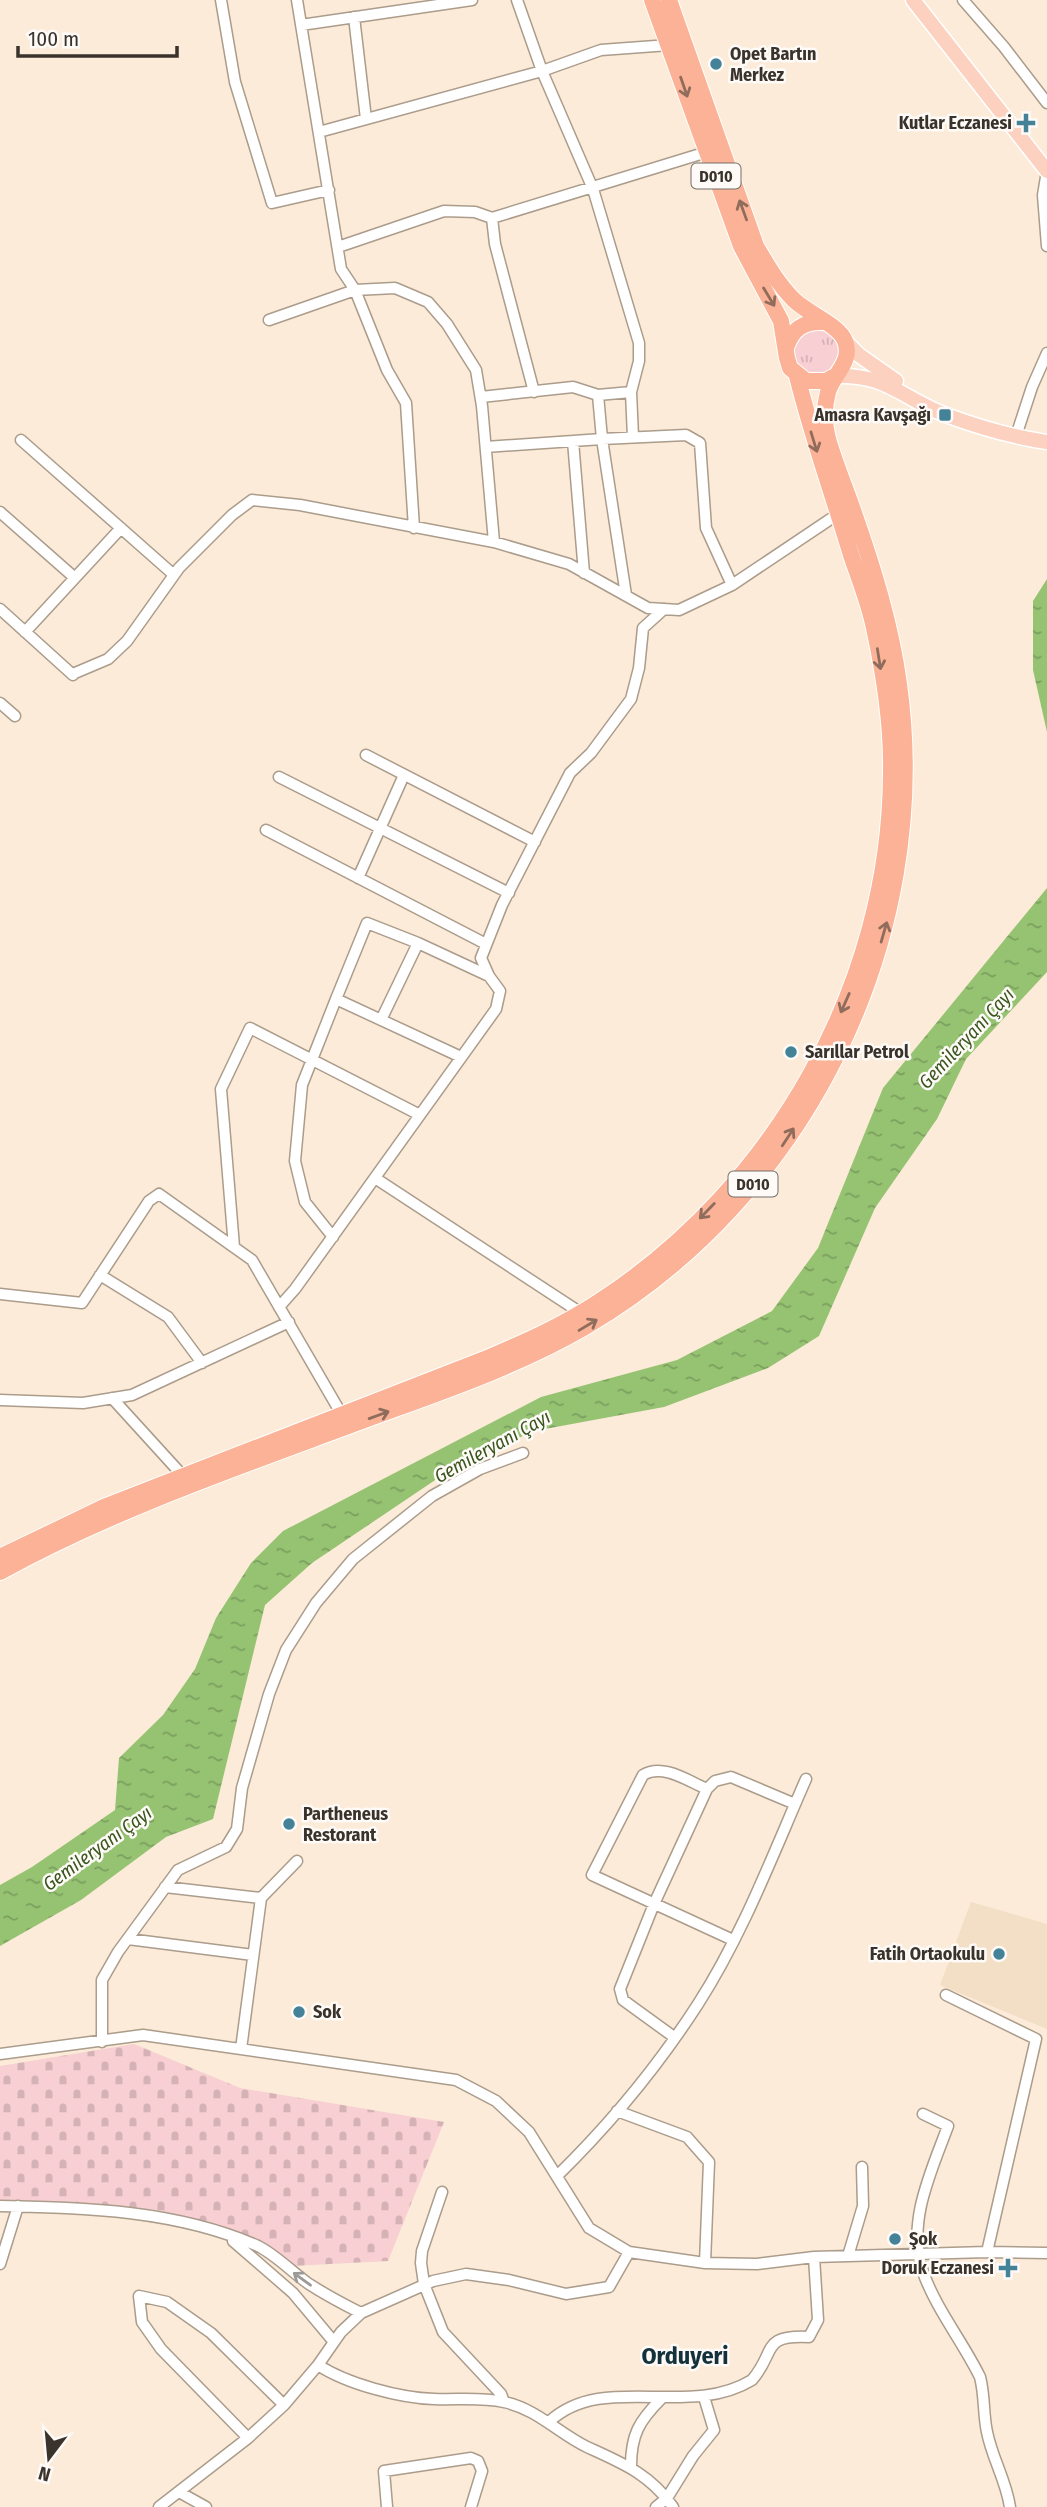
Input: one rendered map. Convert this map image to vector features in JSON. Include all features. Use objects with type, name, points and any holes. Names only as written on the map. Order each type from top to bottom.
[{"type":"highway","name":"D010","points":[[652,0],[741,246],[781,321],[786,348]]},
{"type":"highway","name":"D010","points":[[669,0],[756,246],[777,281],[797,303],[824,322]]},
{"type":"highway","points":[[824,322],[840,332],[845,341],[846,360],[835,376],[816,382],[797,376],[790,368],[786,348],[795,330],[803,324],[824,322]]},
{"type":"highway","name":"D010","points":[[0,1557],[104,1507],[485,1359],[538,1337],[581,1313],[649,1265],[692,1227],[745,1172],[796,1100],[822,1055],[850,992],[877,894],[887,838],[891,772],[886,706],[874,627],[813,441],[797,376]]},
{"type":"highway","name":"D010","points":[[0,1572],[99,1523],[469,1382],[534,1354],[585,1327],[670,1266],[734,1205],[769,1166],[828,1073],[874,970],[890,910],[900,839],[905,766],[900,687],[888,621],[825,430],[828,393],[835,376]]},
{"type":"main road","points":[[913,0],[1047,171]]},
{"type":"main road","points":[[845,341],[884,373],[922,396],[991,429]]},
{"type":"main road","points":[[835,376],[855,375],[884,382],[945,415],[1047,442]]},
{"type":"street","points":[[221,0],[235,82],[272,203],[329,190]]},
{"type":"street","points":[[297,0],[341,269],[355,290],[387,370],[406,403],[414,528]]},
{"type":"street","points":[[301,25],[472,0]]},
{"type":"street","points":[[517,0],[542,71],[593,189],[639,343],[639,361],[631,391],[633,437]]},
{"type":"street","points":[[963,0],[1047,103]]},
{"type":"street","points":[[354,17],[366,119]]},
{"type":"street","points":[[319,132],[542,71],[601,50],[669,44]]},
{"type":"street","points":[[338,247],[444,211],[475,212],[492,219],[707,152]]},
{"type":"street","points":[[1047,171],[1043,195],[1047,246]]},
{"type":"street","points":[[492,219],[495,244],[534,392]]},
{"type":"street","points":[[269,320],[355,290],[395,288],[428,302],[447,324],[476,370],[481,397],[494,542]]},
{"type":"street","points":[[1017,436],[1032,387],[1047,353]]},
{"type":"street","points":[[481,397],[573,387],[598,395],[631,391]]},
{"type":"street","points":[[598,395],[625,595]]},
{"type":"street","points":[[486,447],[687,435],[700,443],[706,528],[732,585]]},
{"type":"street","points":[[21,440],[174,575]]},
{"type":"street","points":[[573,441],[584,573]]},
{"type":"street","points":[[0,610],[74,674],[107,659],[127,641],[174,575],[232,515],[252,500],[300,505],[494,542],[569,565],[649,608],[679,610],[732,585],[838,513]]},
{"type":"street","points":[[0,512],[75,578]]},
{"type":"street","points":[[25,632],[121,528]]},
{"type":"street","points":[[279,1307],[333,1237],[496,1009],[500,990],[489,976],[481,958],[486,944],[570,773],[590,753],[631,699],[639,668],[643,628],[664,609]]},
{"type":"street","points":[[0,703],[15,716]]},
{"type":"street","points":[[366,755],[536,842]]},
{"type":"street","points":[[358,878],[404,775]]},
{"type":"street","points":[[279,777],[509,893]]},
{"type":"street","points":[[266,830],[486,944]]},
{"type":"street","points":[[333,1237],[304,1202],[295,1161],[302,1084],[368,923],[489,976]]},
{"type":"street","points":[[381,1020],[418,943]]},
{"type":"street","points":[[336,999],[461,1057]]},
{"type":"street","points":[[234,1247],[221,1089],[250,1028],[420,1115]]},
{"type":"street","points":[[375,1178],[581,1313]]},
{"type":"street","points":[[0,1294],[82,1303],[149,1201],[159,1194],[252,1261],[342,1415]]},
{"type":"street","points":[[100,1275],[168,1317],[202,1363]]},
{"type":"street","points":[[0,1400],[83,1403],[132,1395],[289,1322]]},
{"type":"street","points":[[113,1398],[183,1476]]},
{"type":"street","points":[[102,2042],[102,1979],[178,1870],[226,1847],[237,1829],[242,1788],[269,1694],[285,1650],[316,1603],[353,1559],[432,1496],[480,1469],[523,1453]]},
{"type":"street","points":[[708,1788],[663,1770],[651,1770],[643,1774],[592,1875],[733,1940]]},
{"type":"street","points":[[674,2037],[623,2000],[620,1989],[654,1904],[708,1788],[715,1781],[731,1777],[795,1804]]},
{"type":"street","points":[[557,2176],[647,2077],[698,2003],[733,1940],[806,1779]]},
{"type":"street","points":[[241,2049],[261,1898],[297,1861]]},
{"type":"street","points":[[165,1887],[261,1898]]},
{"type":"street","points":[[128,1939],[253,1955]]},
{"type":"street","points":[[946,1995],[1036,2039],[987,2252]]},
{"type":"street","points":[[0,2054],[143,2035],[456,2080],[496,2101],[529,2132],[589,2228],[629,2252],[705,2263],[757,2264],[814,2257],[1047,2253]]},
{"type":"street","points":[[617,2111],[687,2137],[709,2162],[705,2263]]},
{"type":"street","points":[[923,2114],[948,2126],[924,2191],[917,2227],[919,2255],[923,2273],[980,2377],[987,2432],[1007,2487],[1010,2507]]},
{"type":"street","points":[[848,2256],[863,2206],[862,2167]]},
{"type":"street","points":[[442,2192],[422,2251],[424,2284],[443,2332],[501,2394],[504,2402]]},
{"type":"street","points":[[0,2206],[114,2210],[175,2220],[225,2234],[260,2248],[309,2284],[361,2313]]},
{"type":"street","points":[[0,2264],[18,2206]]},
{"type":"street","points":[[225,2234],[286,2286],[334,2342]]},
{"type":"street","points":[[159,2507],[248,2438],[284,2405],[361,2313],[424,2284],[466,2274],[509,2280],[566,2294],[609,2287],[629,2252]]},
{"type":"street","points":[[550,2421],[568,2407],[589,2399],[704,2397],[752,2380],[770,2347],[781,2338],[809,2337],[818,2320],[814,2257]]},
{"type":"street","points":[[248,2438],[161,2349],[142,2322],[139,2296],[167,2302],[211,2333],[284,2405]]},
{"type":"street","points":[[318,2365],[339,2377],[411,2396],[504,2402],[521,2407],[550,2421],[586,2446],[631,2466],[670,2503]]},
{"type":"street","points":[[656,2507],[670,2503],[693,2456],[714,2430],[704,2397]]},
{"type":"street","points":[[631,2466],[633,2438],[645,2415],[661,2399]]},
{"type":"street","points":[[387,2507],[384,2471],[471,2458],[478,2461],[482,2471],[471,2507]]},
{"type":"street","points":[[179,2492],[206,2507]]},
{"type":"shaded area","name":"Fatih Ortaokulu","points":[[971,1902],[1047,1924],[1047,2029],[940,1985]]},
{"type":"green space","points":[[816,330],[831,337],[838,352],[831,367],[816,374],[801,367],[794,352],[801,337]]},
{"type":"green space","points":[[134,2044],[240,2088],[444,2122],[388,2261],[292,2266],[259,2243],[54,2204],[0,2200],[0,2066]]},
{"type":"water","points":[[1047,579],[1047,732],[1033,670],[1033,601]]},
{"type":"water","name":"Gemileryanı Çayı","points":[[1047,888],[1047,972],[966,1059],[937,1119],[875,1208],[819,1336],[768,1368],[664,1407],[534,1431],[456,1466],[312,1563],[265,1605],[213,1819],[166,1837],[81,1900],[0,1946],[0,1885],[32,1867],[115,1810],[119,1758],[163,1715],[195,1669],[216,1618],[251,1563],[283,1531],[541,1397],[677,1360],[772,1311],[818,1248],[883,1088]]},
{"type":"place","name":"Opet Bartın Merkez","points":[[716,64]]},
{"type":"place","name":"Kutlar Eczanesi","points":[[1026,123]]},
{"type":"place","name":"Amasra Kavşağı","points":[[945,415]]},
{"type":"place","name":"Sarıllar Petrol","points":[[791,1052]]},
{"type":"place","name":"Partheneus Restorant","points":[[289,1824]]},
{"type":"place","name":"Fatih Ortaokulu","points":[[999,1954]]},
{"type":"place","name":"Sok","points":[[299,2012]]},
{"type":"place","name":"Şok","points":[[895,2239]]},
{"type":"place","name":"Doruk Eczanesi","points":[[1008,2268]]},
{"type":"district","name":"Orduyeri","points":[[685,2356]]}]
